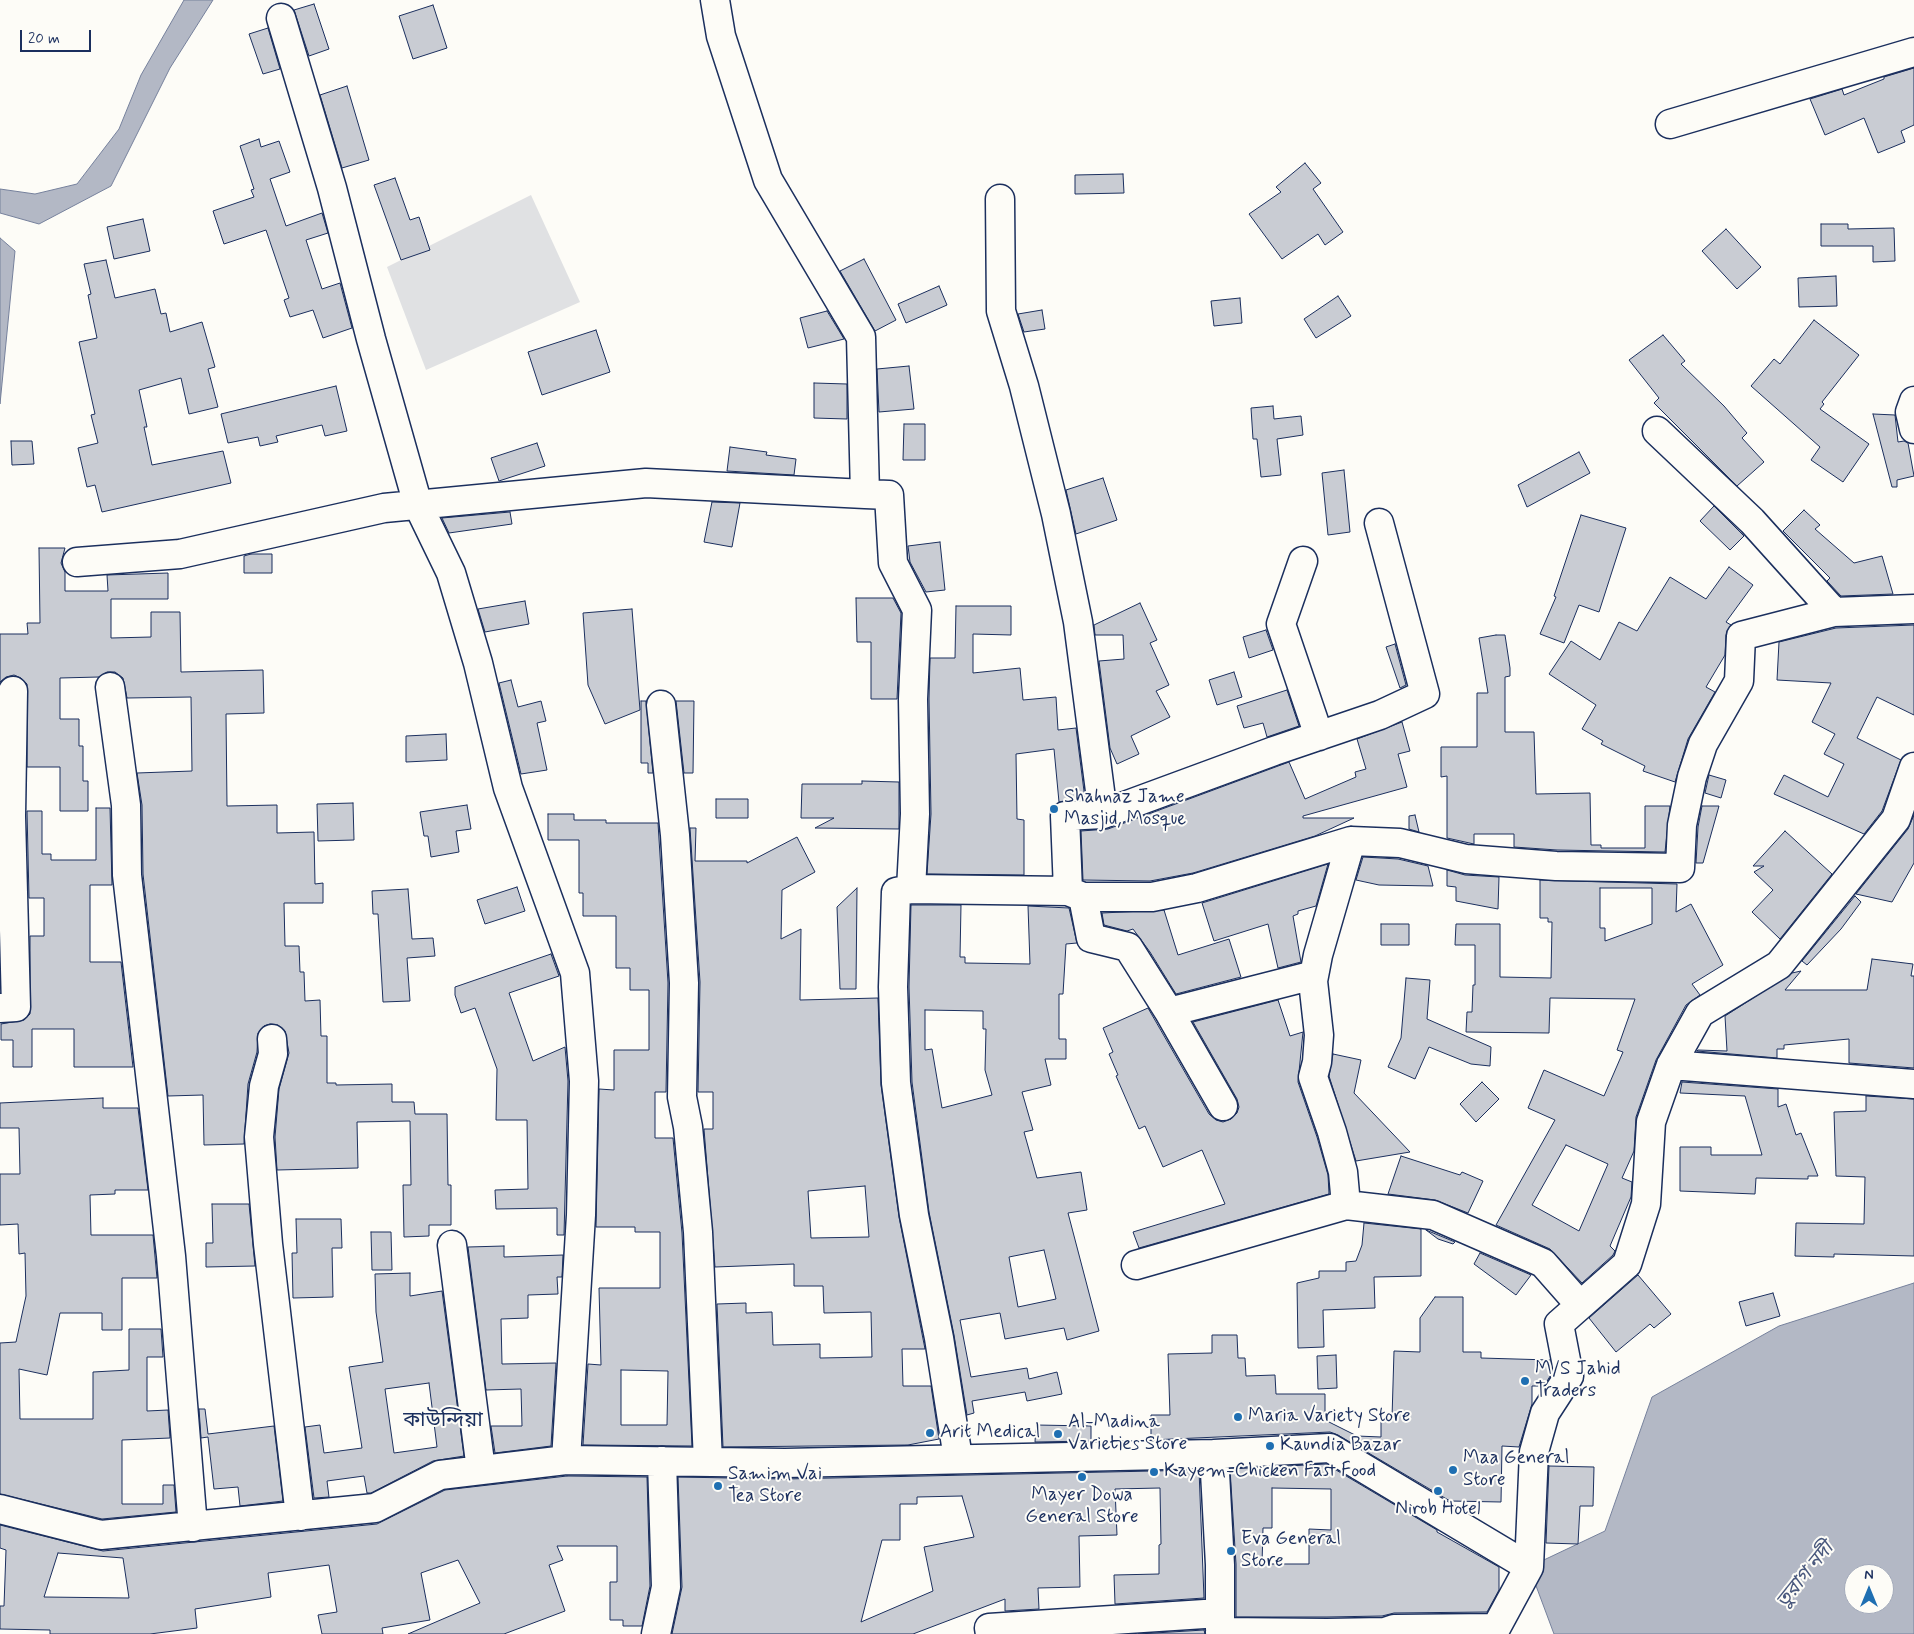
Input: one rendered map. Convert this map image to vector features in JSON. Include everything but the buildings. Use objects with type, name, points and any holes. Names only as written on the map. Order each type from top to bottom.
[{"type":"street","points":[[715,0],[721,36],[768,180],[861,337],[865,494]]},
{"type":"street","points":[[281,18],[332,188],[371,339],[418,505],[451,573],[478,663],[508,788],[574,972],[584,1081],[581,1215],[566,1460]]},
{"type":"street","points":[[1670,124],[1914,52]]},
{"type":"street","points":[[1000,198],[1001,311],[1024,386],[1060,534],[1078,622],[1103,814]]},
{"type":"street","points":[[1914,401],[1910,412],[1914,429]]},
{"type":"street","points":[[1657,432],[1752,521],[1834,612]]},
{"type":"street","points":[[78,562],[180,554],[384,508],[646,483],[889,495],[894,563],[917,610],[913,699],[915,814],[911,889]]},
{"type":"street","points":[[1223,1106],[1169,1012],[1128,948],[1091,938],[1076,894],[1065,816],[1103,814],[1380,715],[1425,694],[1378,523]]},
{"type":"street","points":[[1303,561],[1281,624],[1318,736]]},
{"type":"street","points":[[958,1458],[939,1338],[914,1215],[896,1083],[893,987],[896,892],[911,889],[1152,897],[1197,888],[1351,841],[1400,843],[1466,859],[1556,866],[1680,868],[1682,826],[1692,776],[1703,744],[1739,681],[1741,636],[1834,612],[1914,609]]},
{"type":"street","points":[[110,688],[126,805],[127,875],[172,1256],[193,1528]]},
{"type":"street","points":[[0,1008],[16,1007],[10,816],[13,691]]},
{"type":"street","points":[[660,705],[675,845],[684,983],[682,1096],[688,1127],[698,1232],[708,1462]]},
{"type":"street","points":[[990,1634],[989,1628],[1220,1626],[1327,1633],[1385,1632],[1394,1629],[1496,1628],[1529,1567],[1534,1452],[1545,1413],[1569,1376],[1559,1324],[1627,1264],[1646,1204],[1651,1122],[1672,1065],[1700,1014],[1779,965],[1896,820],[1914,767]]},
{"type":"street","points":[[1346,1205],[1343,1172],[1332,1132],[1313,1078],[1317,1062],[1318,1034],[1314,975],[1351,841]]},
{"type":"street","points":[[1169,1012],[1314,975]]},
{"type":"street","points":[[272,1039],[273,1054],[264,1086],[259,1137],[268,1244],[300,1516]]},
{"type":"street","points":[[1672,1065],[1914,1084]]},
{"type":"street","points":[[1136,1265],[1346,1205],[1433,1215],[1544,1263],[1580,1305]]},
{"type":"street","points":[[452,1245],[481,1470]]},
{"type":"street","points":[[0,1509],[100,1535],[193,1528],[375,1508],[440,1475],[566,1460],[785,1463],[1214,1454],[1330,1448],[1529,1567]]},
{"type":"street","points":[[1214,1454],[1220,1565],[1220,1626]]},
{"type":"street","points":[[656,1634],[666,1587],[662,1462]]},
{"type":"shaded area","points":[[531,195],[580,302],[426,370],[387,267]]},
{"type":"water","points":[[184,0],[213,0],[170,68],[111,186],[39,224],[0,213],[0,189],[35,194],[77,184],[119,129],[141,75]]},
{"type":"water","points":[[0,238],[15,251],[0,404]]},
{"type":"water","name":"তুরাগ নদী","points":[[1914,1283],[1914,1634],[1554,1634],[1529,1567],[1605,1531],[1652,1397],[1779,1326]]},
{"type":"place","name":"Shahnaz Jame Masjid, Mosque","points":[[1054,809]]},
{"type":"place","name":"M/S Jahid Traders","points":[[1525,1381]]},
{"type":"place","name":"Maria Variety Store","points":[[1238,1417]]},
{"type":"place","name":"Arit Medical","points":[[930,1433]]},
{"type":"place","name":"Al-Madina Varieties Store","points":[[1058,1434]]},
{"type":"place","name":"Kaundia Bazar","points":[[1270,1446]]},
{"type":"place","name":"Maa General Store","points":[[1453,1470]]},
{"type":"place","name":"Kayem-Chicken Fast Food","points":[[1154,1472]]},
{"type":"place","name":"Mayer Dowa General Store","points":[[1082,1477]]},
{"type":"place","name":"Samim Vai Tea Store","points":[[718,1486]]},
{"type":"place","name":"Nirob Hotel","points":[[1438,1491]]},
{"type":"place","name":"Eva General Store","points":[[1231,1551]]},
{"type":"district","name":"কাউন্দিয়া","points":[[443,1422]]}]
